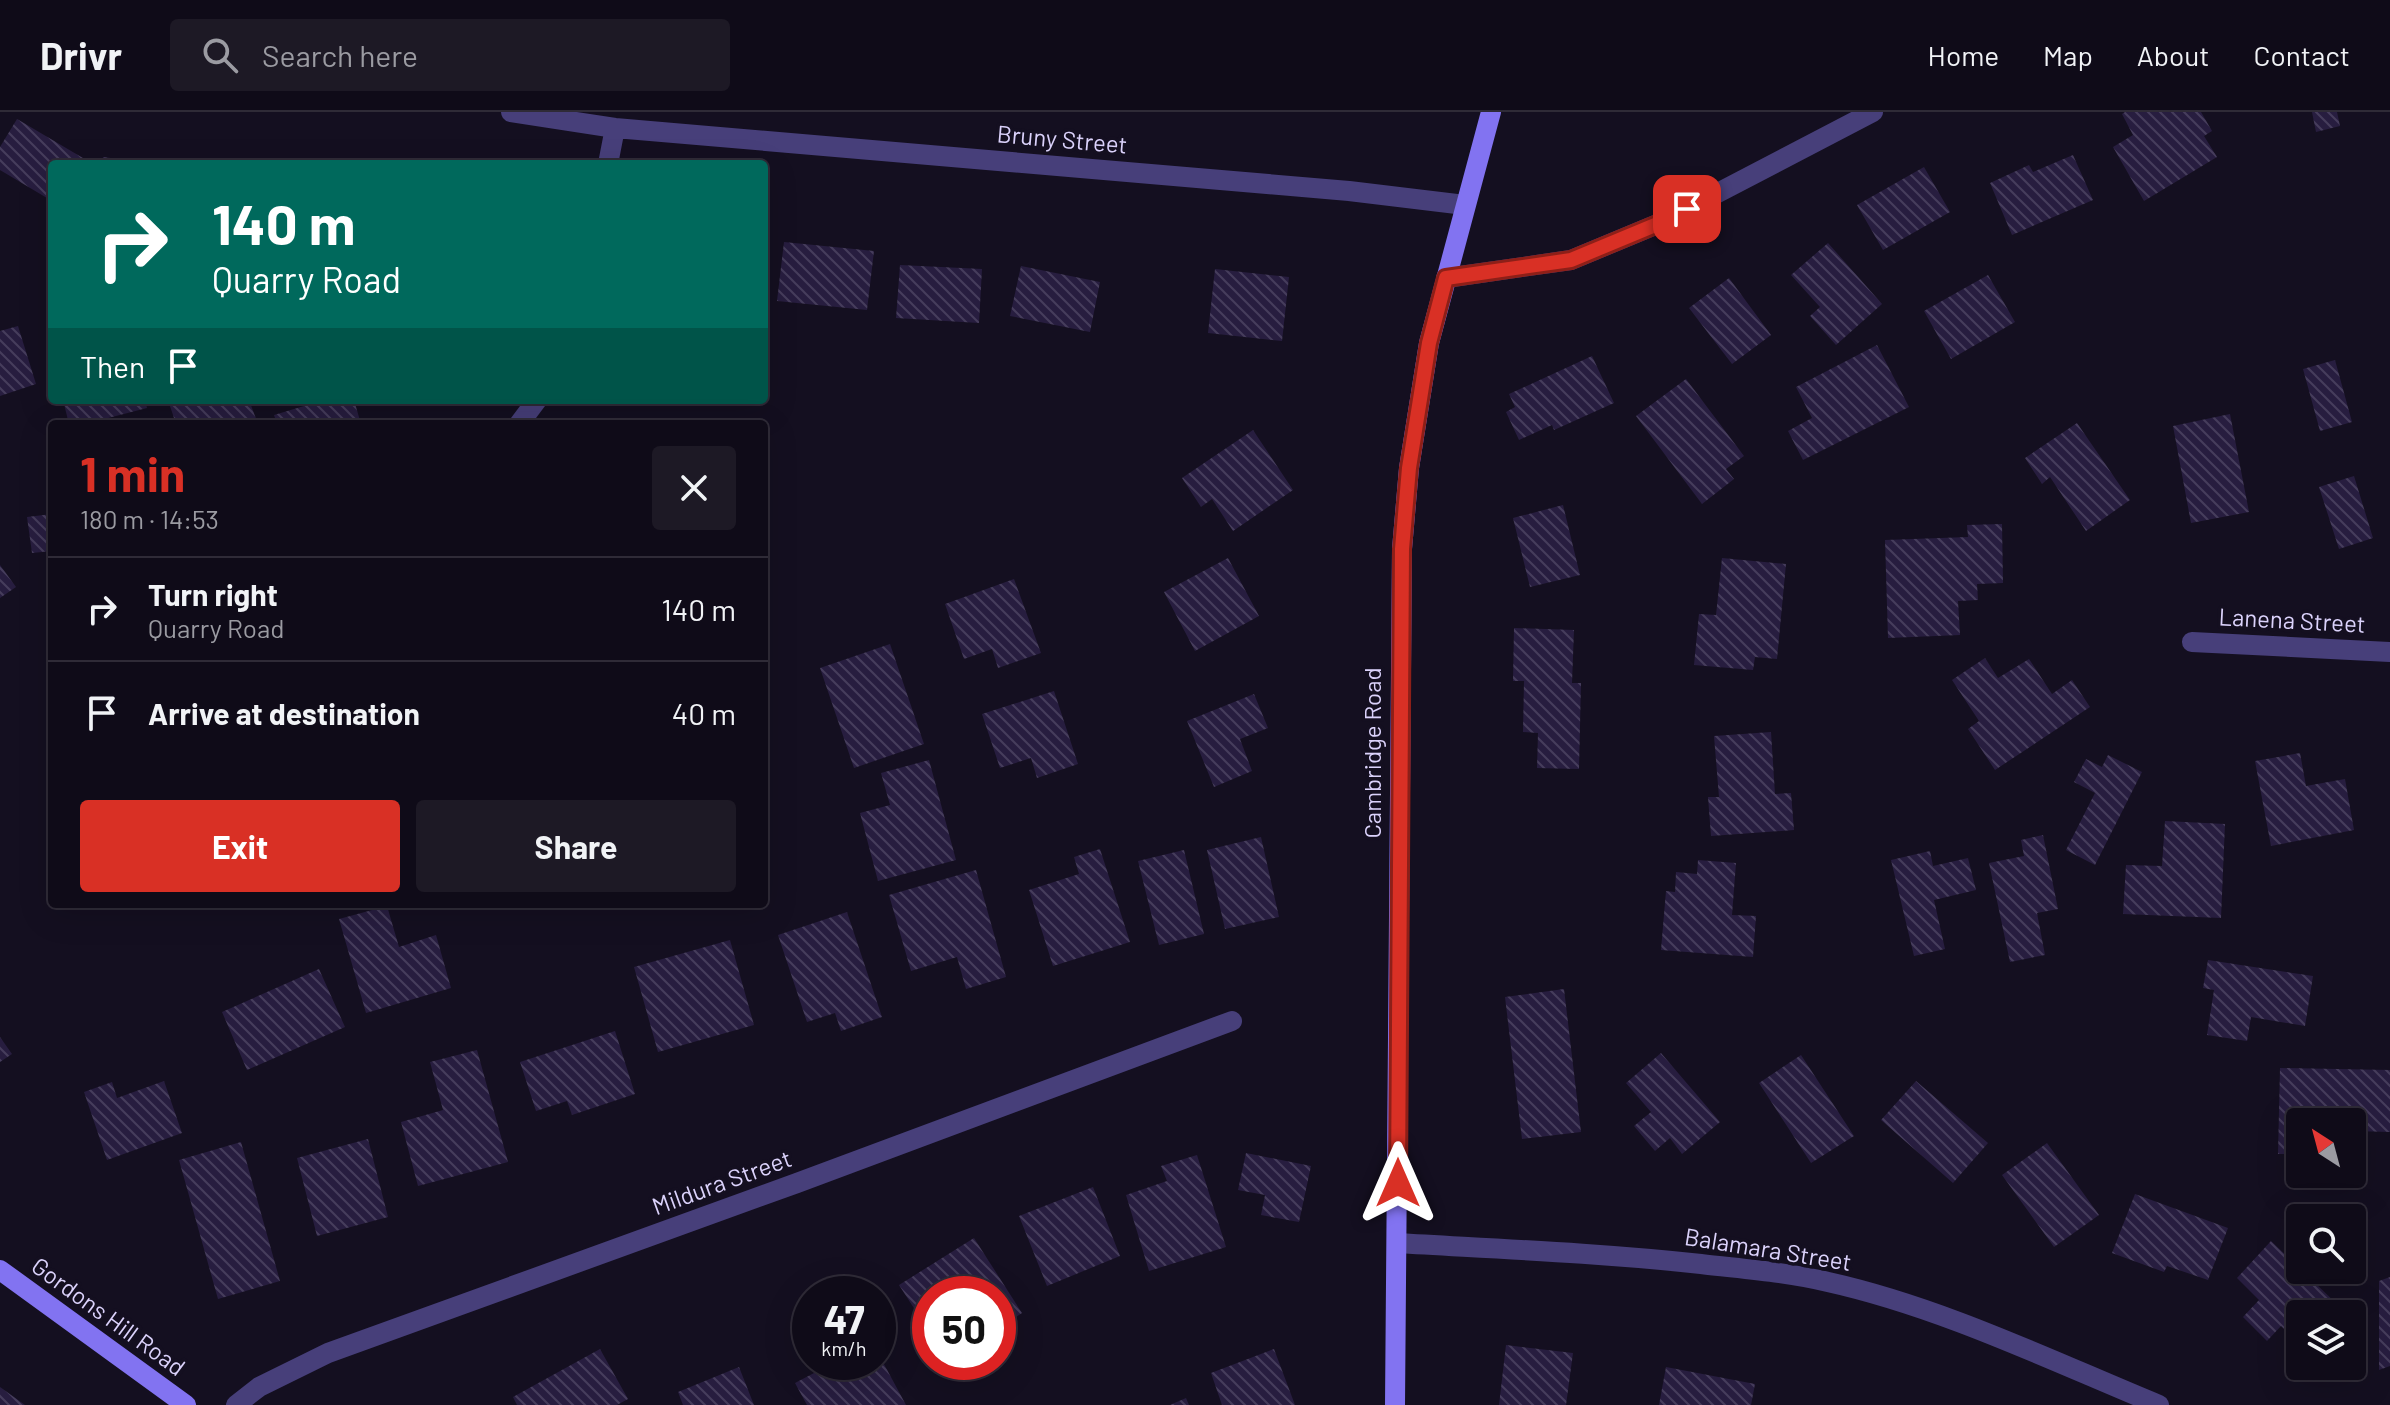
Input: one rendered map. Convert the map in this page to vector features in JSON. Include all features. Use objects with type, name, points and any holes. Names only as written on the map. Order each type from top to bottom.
[{"type":"main road","name":"Cambridge Road","points":[[1395,1405],[1402,549],[1409,468],[1429,343],[1491,112]]},
{"type":"main road","name":"Gordons Hill Road","points":[[0,1270],[186,1405]]},
{"type":"street","name":"Bruny Street","points":[[511,112],[615,128],[1349,191],[1465,205]]},
{"type":"street","points":[[1446,278],[1571,260],[1660,223],[1873,112]]},
{"type":"street","points":[[609,160],[615,128]]},
{"type":"street","name":"Lanena Street","points":[[2192,642],[2390,652]]},
{"type":"street","name":"Mildura Street","points":[[236,1405],[259,1387],[328,1353],[1232,1021]]},
{"type":"street","name":"Balamara Street","points":[[1397,1243],[1627,1256],[1827,1281],[1955,1321],[2159,1405]]},
{"type":"building","points":[[2201,112],[2212,131],[2204,136],[2217,157],[2144,201],[2113,147],[2133,135],[2122,114]]},
{"type":"building","points":[[2312,112],[2337,112],[2340,126],[2316,132]]},
{"type":"building","points":[[17,119],[86,160],[48,160],[48,199],[0,170],[0,147]]},
{"type":"building","points":[[2073,155],[2093,200],[2012,235],[1990,183],[2029,165],[2033,172]]},
{"type":"building","points":[[1924,167],[1950,212],[1883,250],[1857,205]]},
{"type":"building","points":[[784,242],[874,251],[867,310],[777,301]]},
{"type":"building","points":[[1828,243],[1882,304],[1836,345],[1810,316],[1820,307],[1791,275]]},
{"type":"building","points":[[900,265],[982,269],[979,323],[896,318]]},
{"type":"building","points":[[1021,266],[1100,282],[1090,332],[1010,316]]},
{"type":"building","points":[[1215,269],[1289,277],[1282,341],[1208,333]]},
{"type":"building","points":[[1988,275],[2015,322],[1951,359],[1924,311]]},
{"type":"building","points":[[1729,278],[1771,335],[1732,364],[1689,308]]},
{"type":"building","points":[[18,326],[36,384],[0,396],[0,331]]},
{"type":"building","points":[[1877,345],[1909,407],[1803,460],[1788,431],[1812,418],[1796,387]]},
{"type":"building","points":[[1592,356],[1614,403],[1554,430],[1552,425],[1519,440],[1506,412],[1515,407],[1509,394]]},
{"type":"building","points":[[2335,360],[2352,422],[2320,431],[2303,369]]},
{"type":"building","points":[[1686,379],[1744,456],[1726,469],[1734,479],[1702,504],[1636,416]]},
{"type":"building","points":[[64,404],[146,404],[147,408],[100,420],[68,420]]},
{"type":"building","points":[[169,404],[250,404],[256,420],[175,420]]},
{"type":"building","points":[[311,404],[355,404],[360,420],[276,420],[274,415]]},
{"type":"building","points":[[2230,414],[2249,512],[2191,523],[2173,426]]},
{"type":"building","points":[[2077,423],[2130,500],[2086,531],[2050,477],[2042,484],[2025,458]]},
{"type":"building","points":[[1253,430],[1293,490],[1233,531],[1212,499],[1201,507],[1182,478]]},
{"type":"building","points":[[2354,476],[2373,538],[2339,549],[2319,487]]},
{"type":"building","points":[[1563,505],[1580,575],[1530,587],[1513,518]]},
{"type":"building","points":[[48,514],[48,551],[32,553],[27,517]]},
{"type":"building","points":[[2002,524],[2003,583],[1977,584],[1978,600],[1958,601],[1960,635],[1888,638],[1885,540],[1968,537],[1967,525]]},
{"type":"building","points":[[1228,558],[1259,616],[1195,651],[1164,592]]},
{"type":"building","points":[[1722,558],[1786,564],[1777,659],[1755,657],[1753,670],[1694,665],[1699,614],[1716,615]]},
{"type":"building","points":[[0,565],[16,587],[0,598]]},
{"type":"building","points":[[1014,579],[1041,653],[998,668],[992,649],[964,659],[945,604]]},
{"type":"building","points":[[1514,628],[1574,630],[1572,683],[1581,683],[1579,769],[1537,768],[1538,733],[1523,732],[1524,681],[1513,681]]},
{"type":"building","points":[[890,644],[924,744],[854,768],[820,668]]},
{"type":"building","points":[[1985,658],[1998,678],[2029,659],[2052,694],[2072,680],[2090,707],[1995,770],[1968,729],[1979,721],[1952,680]]},
{"type":"building","points":[[1054,691],[1078,764],[1037,778],[1031,758],[1000,768],[982,714]]},
{"type":"building","points":[[1254,694],[1268,728],[1240,739],[1252,771],[1214,787],[1187,721]]},
{"type":"building","points":[[1771,732],[1775,794],[1791,793],[1794,830],[1711,836],[1708,797],[1719,797],[1714,736]]},
{"type":"building","points":[[2300,753],[2306,786],[2345,779],[2354,830],[2271,846],[2255,761]]},
{"type":"building","points":[[2108,755],[2142,772],[2095,865],[2066,850],[2095,793],[2074,782],[2086,759],[2102,767]]},
{"type":"building","points":[[929,760],[956,860],[878,881],[860,813],[890,805],[881,773]]},
{"type":"building","points":[[2165,821],[2225,824],[2221,918],[2123,914],[2126,865],[2162,866]]},
{"type":"building","points":[[2043,835],[2058,909],[2037,913],[2045,955],[2010,962],[1989,863],[2024,856],[2021,840]]},
{"type":"building","points":[[1261,837],[1279,917],[1225,929],[1207,850]]},
{"type":"building","points":[[1100,849],[1130,942],[1053,966],[1029,890],[1079,874],[1074,857]]},
{"type":"building","points":[[1184,850],[1204,934],[1159,945],[1138,861]]},
{"type":"building","points":[[1930,851],[1933,866],[1968,858],[1976,890],[1934,900],[1945,949],[1914,956],[1891,860]]},
{"type":"building","points":[[1698,860],[1736,863],[1732,915],[1756,916],[1753,957],[1661,950],[1666,891],[1675,892],[1676,872],[1697,874]]},
{"type":"building","points":[[976,870],[1006,977],[966,989],[957,957],[911,971],[889,895]]},
{"type":"building","points":[[388,908],[399,947],[436,935],[451,988],[366,1013],[339,919]]},
{"type":"building","points":[[847,912],[882,1017],[841,1031],[835,1013],[807,1022],[778,935]]},
{"type":"building","points":[[730,940],[754,1025],[658,1052],[634,967]]},
{"type":"building","points":[[2208,960],[2313,976],[2305,1026],[2251,1017],[2247,1041],[2207,1035],[2214,990],[2203,988]]},
{"type":"building","points":[[319,969],[345,1027],[247,1070],[222,1012]]},
{"type":"building","points":[[1564,989],[1581,1132],[1522,1139],[1505,997]]},
{"type":"building","points":[[615,1031],[635,1094],[572,1115],[567,1101],[536,1111],[520,1062]]},
{"type":"building","points":[[0,1037],[12,1054],[0,1062]]},
{"type":"building","points":[[477,1050],[508,1162],[418,1186],[401,1122],[443,1110],[430,1062]]},
{"type":"building","points":[[1661,1053],[1720,1122],[1682,1154],[1670,1138],[1655,1151],[1634,1126],[1651,1112],[1626,1083]]},
{"type":"building","points":[[1801,1055],[1854,1136],[1811,1163],[1759,1083]]},
{"type":"building","points":[[2280,1068],[2390,1070],[2390,1132],[2366,1131],[2366,1108],[2286,1108],[2286,1154],[2278,1154]]},
{"type":"building","points":[[164,1081],[182,1133],[107,1160],[84,1092],[112,1082],[117,1098]]},
{"type":"building","points":[[1916,1081],[1988,1143],[1953,1183],[1881,1120]]},
{"type":"building","points":[[368,1139],[388,1217],[317,1236],[297,1158]]},
{"type":"building","points":[[241,1142],[280,1281],[218,1299],[179,1160]]},
{"type":"building","points":[[2047,1143],[2099,1215],[2054,1247],[2002,1175]]},
{"type":"building","points":[[1246,1153],[1311,1166],[1299,1222],[1261,1215],[1265,1195],[1238,1190]]},
{"type":"building","points":[[1197,1155],[1226,1247],[1149,1271],[1126,1195],[1167,1181],[1161,1166]]},
{"type":"building","points":[[1093,1187],[1120,1256],[1047,1286],[1019,1216]]},
{"type":"building","points":[[2135,1194],[2228,1228],[2208,1280],[2167,1266],[2164,1272],[2112,1253]]},
{"type":"building","points":[[974,1238],[998,1276],[913,1276]]},
{"type":"building","points":[[2271,1241],[2286,1255],[2286,1284],[2316,1284],[2333,1300],[2286,1300],[2286,1331],[2281,1326],[2267,1341],[2243,1317],[2259,1300],[2237,1278]]},
{"type":"building","points":[[912,1277],[912,1305],[899,1285]]},
{"type":"building","points":[[2390,1277],[2390,1366],[2379,1370],[2379,1281]]},
{"type":"building","points":[[1016,1304],[1022,1313],[1016,1317]]},
{"type":"building","points":[[1506,1345],[1573,1353],[1566,1405],[1499,1405]]},
{"type":"building","points":[[600,1349],[628,1399],[617,1405],[517,1405],[513,1397]]},
{"type":"building","points":[[1274,1349],[1295,1405],[1222,1405],[1211,1373]]},
{"type":"building","points":[[739,1367],[754,1405],[683,1405],[678,1392]]},
{"type":"building","points":[[1666,1367],[1755,1384],[1751,1405],[1659,1405]]},
{"type":"building","points":[[801,1380],[893,1380],[906,1405],[807,1405],[795,1383]]},
{"type":"building","points":[[0,1387],[25,1405],[0,1405]]},
{"type":"building","points":[[1186,1398],[1189,1405],[1170,1405]]},
{"type":"route","points":[[1398,1183],[1402,549],[1409,468],[1429,343],[1446,278],[1571,260],[1687,209]]}]
